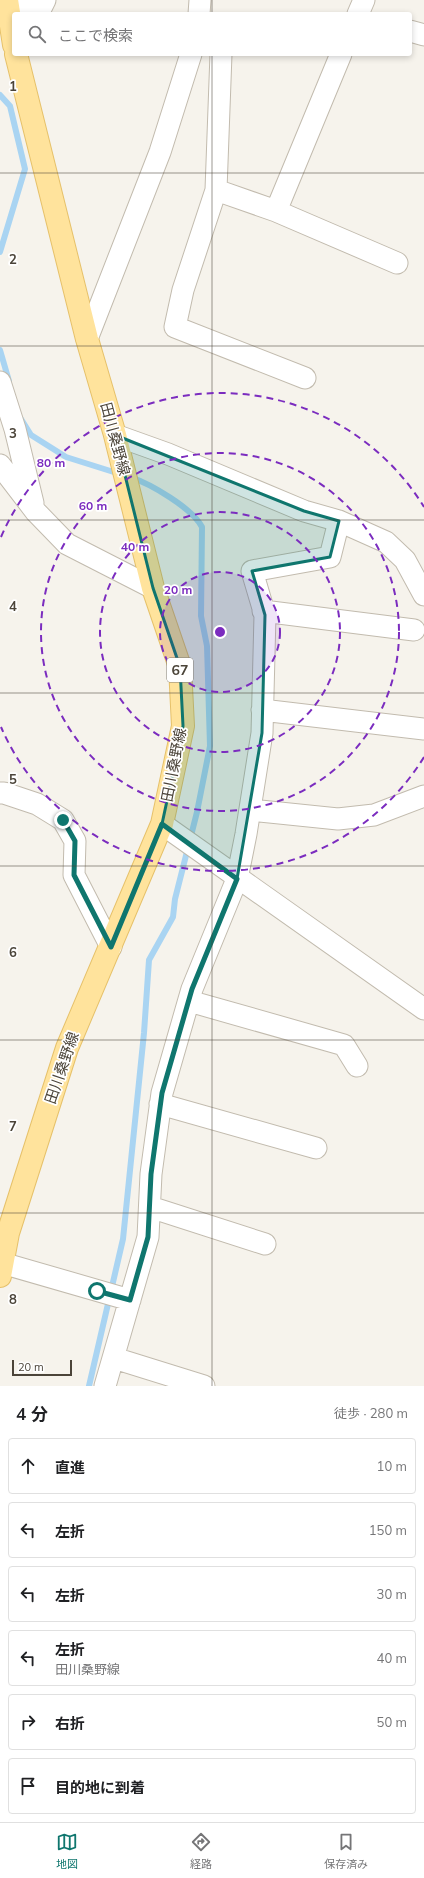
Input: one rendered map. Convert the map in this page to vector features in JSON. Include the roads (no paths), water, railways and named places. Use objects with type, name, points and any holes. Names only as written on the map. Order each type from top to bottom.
[{"type":"main road","points":[[8,2],[12,31]]},
{"type":"main road","name":"田川桑野線","points":[[1,1270],[8,1233],[67,1048],[162,824],[183,726],[180,667],[153,588],[115,435],[87,339],[16,56]]},
{"type":"street","points":[[8,2],[39,12],[45,0]]},
{"type":"street","points":[[199,12],[200,0]]},
{"type":"street","points":[[359,12],[364,0]]},
{"type":"street","points":[[412,32],[424,35]]},
{"type":"street","points":[[87,339],[160,152],[190,56]]},
{"type":"street","points":[[221,56],[216,190],[183,290],[175,327],[305,378]]},
{"type":"street","points":[[276,211],[340,56]]},
{"type":"street","points":[[216,190],[276,211],[397,263]]},
{"type":"street","points":[[0,382],[36,512]]},
{"type":"street","points":[[115,435],[168,454],[304,511],[339,521],[386,542],[404,560],[424,595]]},
{"type":"street","points":[[0,465],[36,512],[67,544],[153,588]]},
{"type":"street","points":[[106,1386],[114,1358],[126,1299],[148,1237],[151,1174],[162,1093],[192,989],[237,879],[250,810],[262,733],[265,615],[252,571],[330,557],[339,521]]},
{"type":"street","points":[[263,611],[414,630]]},
{"type":"street","points":[[262,710],[424,729]]},
{"type":"street","points":[[0,794],[4,793],[37,804],[63,820],[75,841],[74,875],[111,947]]},
{"type":"street","points":[[250,810],[338,819],[374,815],[424,796]]},
{"type":"street","points":[[162,824],[237,879],[424,1009]]},
{"type":"street","points":[[189,1001],[344,1044],[357,1066]]},
{"type":"street","points":[[160,1104],[316,1148]]},
{"type":"street","points":[[150,1207],[265,1244]]},
{"type":"street","points":[[1,1270],[97,1291],[126,1299]]},
{"type":"street","points":[[114,1358],[204,1386]]},
{"type":"waterway","points":[[0,95],[10,106],[25,169],[0,252]]},
{"type":"waterway","points":[[0,350],[9,381]]},
{"type":"waterway","points":[[21,419],[31,435],[66,457],[120,474]]},
{"type":"waterway","points":[[89,1386],[123,1239],[144,1033],[149,960],[173,917],[175,899],[197,812],[210,746],[207,646],[201,616],[202,527],[189,512],[170,498],[149,485],[130,477]]}]
